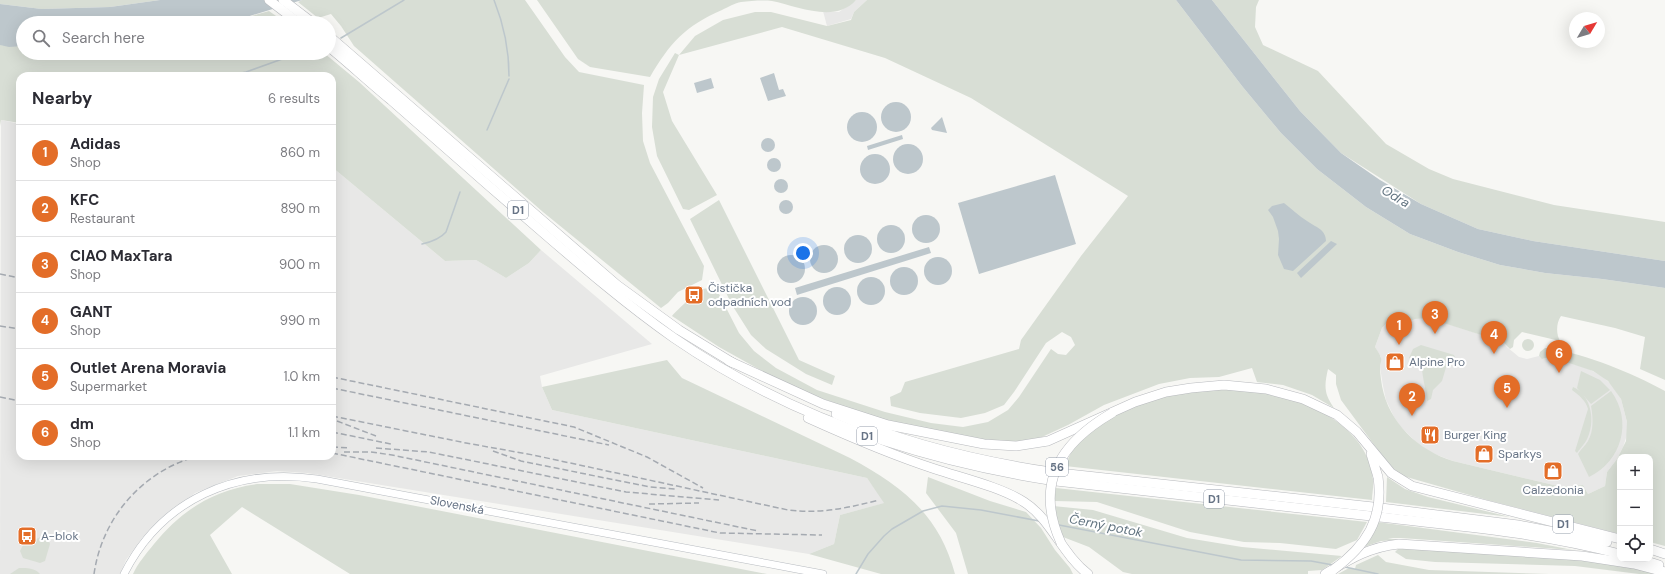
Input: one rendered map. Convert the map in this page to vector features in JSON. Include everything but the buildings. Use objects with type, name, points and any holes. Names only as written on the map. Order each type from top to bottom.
[{"type":"highway","points":[[269,0],[290,16]]},
{"type":"highway","points":[[283,0],[304,16]]},
{"type":"highway","name":"D1","points":[[336,43],[392,96]]},
{"type":"highway","name":"D1","points":[[336,52],[392,96],[590,262],[676,339],[795,407],[859,433],[929,456],[1008,474],[1054,477],[1376,512],[1518,524],[1584,536],[1617,544]]},
{"type":"highway","name":"D1","points":[[650,315],[679,330],[729,361],[795,396],[855,422],[929,447],[1010,465],[1054,477]]},
{"type":"highway","name":"D1","points":[[700,354],[710,366],[781,406],[892,454],[1000,491],[1016,498],[1030,506],[1042,518],[1061,543]]},
{"type":"highway","name":"D1","points":[[729,361],[822,404],[888,425],[984,444],[1016,446],[1048,441],[1112,413]]},
{"type":"highway","points":[[1112,413],[1146,399],[1180,389],[1224,385],[1254,388],[1291,395],[1326,409],[1351,427],[1365,442],[1371,454],[1380,488],[1379,505],[1370,531],[1355,552],[1328,573]]},
{"type":"highway","name":"56","points":[[1080,574],[1073,560],[1061,543],[1052,520],[1050,494],[1054,474],[1071,444],[1087,429],[1112,413]]},
{"type":"highway","name":"D1","points":[[1365,442],[1391,473],[1412,486],[1617,538]]},
{"type":"highway","name":"D1","points":[[1376,512],[1514,533],[1583,545],[1617,553]]},
{"type":"highway","points":[[1328,573],[1365,551],[1384,545],[1398,544],[1582,556],[1634,564],[1665,572]]},
{"type":"highway","points":[[1653,550],[1665,554]]},
{"type":"highway","points":[[1653,554],[1665,558]]},
{"type":"highway","name":"56","points":[[1073,560],[1088,574]]},
{"type":"highway","points":[[1648,562],[1665,568]]},
{"type":"street","name":"Slovenská","points":[[124,574],[139,550],[154,531],[174,512],[193,500],[220,487],[238,481],[284,475],[317,479],[823,574]]},
{"type":"shaded area","points":[[0,0],[160,0],[110,7],[42,9],[0,4]]},
{"type":"shaded area","points":[[302,0],[525,0],[565,57],[579,72],[644,85],[642,113],[643,141],[650,163],[704,266],[702,280],[678,292],[661,308],[543,212],[354,46],[336,20],[336,16],[333,16],[331,14],[316,16],[298,2]]},
{"type":"shaded area","points":[[537,0],[856,0],[847,7],[838,11],[827,12],[804,9],[772,1],[736,3],[709,16],[688,29],[664,54],[650,77],[590,67],[578,59]]},
{"type":"shaded area","points":[[856,0],[867,0],[854,12],[851,19],[827,26],[823,11],[839,12]]},
{"type":"shaded area","points":[[867,0],[1176,0],[1242,86],[1281,133],[1317,169],[1366,207],[1410,234],[1458,252],[1500,265],[1545,273],[1665,288],[1665,380],[1640,369],[1645,337],[1615,328],[1561,316],[1557,328],[1560,341],[1522,332],[1514,340],[1513,347],[1510,349],[1503,342],[1428,318],[1415,319],[1398,325],[1391,318],[1382,328],[1375,347],[1381,359],[1380,367],[1382,386],[1391,412],[1398,423],[1417,442],[1440,456],[1453,461],[1558,486],[1583,485],[1588,494],[1605,486],[1607,472],[1617,459],[1617,533],[1487,500],[1403,476],[1389,465],[1341,400],[1336,384],[1336,375],[1328,369],[1326,390],[1328,398],[1334,408],[1312,395],[1283,385],[1257,382],[1252,368],[1219,377],[1190,378],[1159,384],[1104,405],[1068,425],[1042,437],[1031,441],[1008,443],[965,437],[880,419],[815,396],[771,376],[719,347],[672,316],[687,301],[705,288],[713,289],[718,292],[739,333],[754,351],[776,368],[817,390],[885,412],[931,423],[963,427],[988,422],[1008,410],[1019,397],[1051,349],[1058,354],[1066,355],[1075,345],[1071,337],[1062,332],[1046,343],[1004,405],[985,413],[961,418],[920,413],[891,406],[890,397],[901,392],[905,382],[1019,349],[1021,340],[1081,256],[1128,196],[971,98],[885,58],[782,27],[679,55],[695,36],[723,20],[755,12],[771,12],[827,26],[851,20],[854,12]]},
{"type":"shaded area","points":[[1212,0],[1259,0],[1256,7],[1255,27],[1263,45],[1318,71],[1386,144],[1429,169],[1453,179],[1554,205],[1665,222],[1665,261],[1533,241],[1478,229],[1421,204],[1341,153],[1300,111]]},
{"type":"shaded area","points":[[269,11],[276,16],[252,16]]},
{"type":"shaded area","points":[[0,45],[16,46],[16,60],[332,60],[359,82],[541,250],[529,263],[506,278],[476,260],[445,261],[336,170],[336,72],[16,72],[16,122],[1,120],[0,126]]},
{"type":"shaded area","points":[[675,53],[679,55],[663,92],[672,121],[717,195],[689,210],[683,209],[657,156],[652,127],[653,97],[659,79]]},
{"type":"shaded area","points":[[1,120],[16,123],[16,460],[336,460],[336,170],[445,261],[476,260],[506,278],[529,263],[541,250],[652,344],[540,376],[542,387],[552,410],[867,478],[885,503],[840,515],[834,544],[809,554],[307,473],[277,471],[238,476],[195,493],[159,521],[142,538],[126,560],[120,574],[0,574]]},
{"type":"shaded area","points":[[719,200],[799,360],[835,376],[832,385],[806,374],[766,349],[751,335],[732,305],[690,219]]},
{"type":"shaded area","points":[[1391,318],[1394,323],[1399,325],[1411,319],[1433,319],[1503,342],[1519,357],[1527,359],[1539,356],[1543,359],[1551,357],[1589,369],[1603,377],[1613,386],[1621,399],[1627,422],[1627,435],[1623,447],[1620,454],[1617,454],[1617,459],[1607,472],[1605,486],[1588,494],[1583,485],[1558,486],[1453,461],[1432,453],[1417,443],[1400,426],[1386,400],[1380,367],[1381,357],[1375,347],[1382,328]]},
{"type":"shaded area","points":[[1526,339],[1530,339],[1534,345],[1530,351],[1526,351],[1522,347],[1522,343]]},
{"type":"shaded area","points":[[1421,345],[1454,355],[1455,357],[1443,362],[1409,358],[1413,349]]},
{"type":"shaded area","points":[[1545,348],[1564,351],[1594,360],[1638,377],[1665,391],[1665,546],[1653,543],[1653,454],[1620,454],[1626,441],[1627,422],[1621,399],[1608,381],[1593,371],[1551,357],[1542,359],[1539,356],[1540,352]]},
{"type":"shaded area","points":[[667,360],[682,378],[850,458],[902,491],[916,504],[939,534],[948,553],[955,574],[881,574],[809,554],[834,544],[840,515],[884,503],[867,478],[552,410],[542,387]]},
{"type":"shaded area","points":[[1422,361],[1447,364],[1442,381],[1433,390],[1431,399],[1427,401],[1422,371]]},
{"type":"shaded area","points":[[1581,371],[1600,380],[1610,390],[1591,404],[1577,388]]},
{"type":"shaded area","points":[[1573,387],[1584,395],[1590,407],[1591,414],[1591,428],[1588,437],[1577,453],[1575,451],[1588,409],[1582,398],[1572,390]]},
{"type":"shaded area","points":[[1207,390],[1239,390],[1269,394],[1309,406],[1328,416],[1344,427],[1358,442],[1368,459],[1373,479],[1372,500],[1065,466],[1073,448],[1104,421],[1129,408],[1161,397]]},
{"type":"shaded area","points":[[1611,391],[1618,403],[1621,415],[1621,439],[1616,451],[1609,461],[1600,470],[1589,477],[1578,454],[1590,437],[1593,419],[1591,406]]},
{"type":"shaded area","points":[[928,477],[990,501],[1026,512],[1041,528],[1073,574],[968,574],[956,533],[926,493]]},
{"type":"shaded area","points":[[1387,477],[1405,489],[1428,497],[1510,517],[1386,502]]},
{"type":"shaded area","points":[[257,484],[290,484],[359,495],[767,574],[350,574],[242,507],[210,535],[232,574],[133,574],[154,544],[187,512],[212,497],[226,491]]},
{"type":"shaded area","points":[[1056,488],[1367,522],[1357,540],[1336,549],[1280,543],[1244,542],[1190,532],[1097,502],[1054,501]]},
{"type":"shaded area","points":[[1053,506],[1093,510],[1187,538],[1242,547],[1342,556],[1322,570],[1308,571],[1308,574],[1132,574],[1123,572],[1089,547],[1063,537]]},
{"type":"shaded area","points":[[1377,522],[1537,543],[1573,550],[1401,538],[1388,538],[1398,540],[1381,541],[1364,547]]},
{"type":"shaded area","points":[[43,536],[48,538],[50,544],[45,561],[40,563],[23,558],[20,551],[23,545]]},
{"type":"shaded area","points":[[1399,548],[1562,557],[1632,567],[1656,574],[1639,574],[1575,566],[1435,562],[1406,559],[1395,552]]},
{"type":"shaded area","points":[[1378,555],[1386,562],[1429,570],[1549,574],[1338,574],[1349,568],[1355,569],[1356,565]]},
{"type":"shaded area","points":[[19,568],[33,569],[40,574],[10,574]]},
{"type":"water","points":[[160,0],[302,0],[250,16],[16,16],[16,46],[0,45],[0,4],[42,9],[110,7]]},
{"type":"water","name":"Odra","points":[[1176,0],[1212,0],[1300,111],[1341,153],[1380,180],[1421,204],[1478,229],[1533,241],[1665,261],[1665,288],[1545,273],[1500,265],[1458,252],[1410,234],[1366,207],[1317,169],[1281,133],[1242,86]]},
{"type":"water","points":[[774,73],[779,90],[783,89],[786,96],[768,101],[760,78]]},
{"type":"water","points":[[711,78],[714,88],[697,93],[694,83]]},
{"type":"water","points":[[896,102],[907,106],[911,117],[907,128],[896,132],[885,128],[881,117],[885,106]]},
{"type":"water","points":[[862,112],[873,116],[877,127],[873,138],[862,142],[851,138],[847,127],[851,116]]},
{"type":"water","points":[[942,117],[947,133],[932,130],[931,128]]},
{"type":"water","points":[[902,135],[903,139],[868,150],[867,146]]},
{"type":"water","points":[[765,138],[771,138],[775,142],[775,148],[771,152],[765,152],[761,148],[761,142]]},
{"type":"water","points":[[908,144],[919,148],[923,159],[919,170],[908,174],[897,170],[893,159],[897,148]]},
{"type":"water","points":[[875,154],[886,158],[890,169],[886,180],[875,184],[864,180],[860,169],[864,158]]},
{"type":"water","points":[[771,158],[777,158],[781,162],[781,168],[777,172],[771,172],[767,168],[767,162]]},
{"type":"water","points":[[1055,175],[1076,244],[979,274],[958,203]]},
{"type":"water","points":[[778,179],[784,179],[788,183],[788,189],[784,193],[778,193],[774,189],[774,183]]},
{"type":"water","points":[[783,200],[789,200],[793,204],[793,210],[789,214],[783,214],[779,210],[779,204]]},
{"type":"water","points":[[1284,203],[1304,219],[1320,229],[1326,237],[1326,241],[1293,271],[1284,269],[1278,255],[1278,231],[1273,217],[1268,210],[1272,206]]},
{"type":"water","points":[[926,215],[936,219],[940,229],[936,239],[926,243],[916,239],[912,229],[916,219]]},
{"type":"water","points":[[891,225],[901,229],[905,239],[901,249],[891,253],[881,249],[877,239],[881,229]]},
{"type":"water","points":[[858,235],[868,239],[872,249],[868,259],[858,263],[848,259],[844,249],[848,239]]},
{"type":"water","points":[[1331,241],[1337,244],[1301,278],[1297,273]]},
{"type":"water","points":[[824,245],[834,249],[838,259],[834,269],[824,273],[814,269],[810,259],[814,249]]},
{"type":"water","points":[[929,247],[931,253],[797,295],[795,288]]},
{"type":"water","points":[[791,255],[801,259],[805,269],[801,279],[791,283],[781,279],[777,269],[781,259]]},
{"type":"water","points":[[938,257],[948,261],[952,271],[948,281],[938,285],[928,281],[924,271],[928,261]]},
{"type":"water","points":[[904,267],[914,271],[918,281],[914,291],[904,295],[894,291],[890,281],[894,271]]},
{"type":"water","points":[[871,277],[881,281],[885,291],[881,301],[871,305],[861,301],[857,291],[861,281]]},
{"type":"water","points":[[837,287],[847,291],[851,301],[847,311],[837,315],[827,311],[823,301],[827,291]]},
{"type":"water","points":[[803,297],[813,301],[817,311],[813,321],[803,325],[793,321],[789,311],[793,301]]},
{"type":"waterway","points":[[341,38],[404,0]]},
{"type":"waterway","points":[[494,0],[501,19],[505,37],[509,76]]},
{"type":"waterway","points":[[246,72],[279,60]]},
{"type":"waterway","points":[[487,130],[509,79]]},
{"type":"waterway","points":[[422,244],[435,240],[446,232],[460,192]]},
{"type":"waterway","name":"Černý potok","points":[[856,574],[868,554],[884,536],[892,529],[923,511],[942,506],[981,510],[1039,521]]},
{"type":"waterway","name":"Černý potok","points":[[1059,525],[1241,560],[1311,561],[1333,565]]},
{"type":"waterway","name":"Černý potok","points":[[1345,567],[1378,574]]},
{"type":"railway","points":[[0,274],[16,277]]},
{"type":"railway","points":[[0,326],[16,328]]},
{"type":"railway","points":[[336,378],[574,427],[647,457],[703,488]]},
{"type":"railway","points":[[336,389],[609,445]]},
{"type":"railway","points":[[0,397],[16,400]]},
{"type":"railway","points":[[336,417],[533,455],[788,510],[834,510],[879,500]]},
{"type":"railway","points":[[337,421],[376,436]]},
{"type":"railway","points":[[336,433],[391,444]]},
{"type":"railway","points":[[336,447],[350,448]]},
{"type":"railway","points":[[376,448],[429,452],[626,492],[719,500]]},
{"type":"railway","points":[[493,451],[521,461],[650,487],[676,489]]},
{"type":"railway","points":[[344,452],[371,452],[392,455],[758,531]]},
{"type":"railway","points":[[336,454],[720,533],[822,535]]},
{"type":"railway","points":[[94,574],[98,553],[106,534],[116,516],[128,500],[143,485],[159,473],[187,460]]},
{"type":"railway","points":[[649,504],[699,503]]},
{"type":"place","name":"Čistička odpadních vod","points":[[694,295]]},
{"type":"place","name":"CIAO MaxTara","points":[[1435,334]]},
{"type":"place","name":"Adidas","points":[[1399,345]]},
{"type":"place","name":"GANT","points":[[1494,354]]},
{"type":"place","name":"Alpine Pro","points":[[1395,362]]},
{"type":"place","name":"dm","points":[[1559,373]]},
{"type":"place","name":"Outlet Arena Moravia","points":[[1507,408]]},
{"type":"place","name":"KFC","points":[[1412,416]]},
{"type":"place","name":"Burger King","points":[[1430,435]]},
{"type":"place","name":"Sparkys","points":[[1484,454]]},
{"type":"place","name":"Calzedonia","points":[[1553,471]]},
{"type":"place","name":"A-blok","points":[[27,536]]}]
